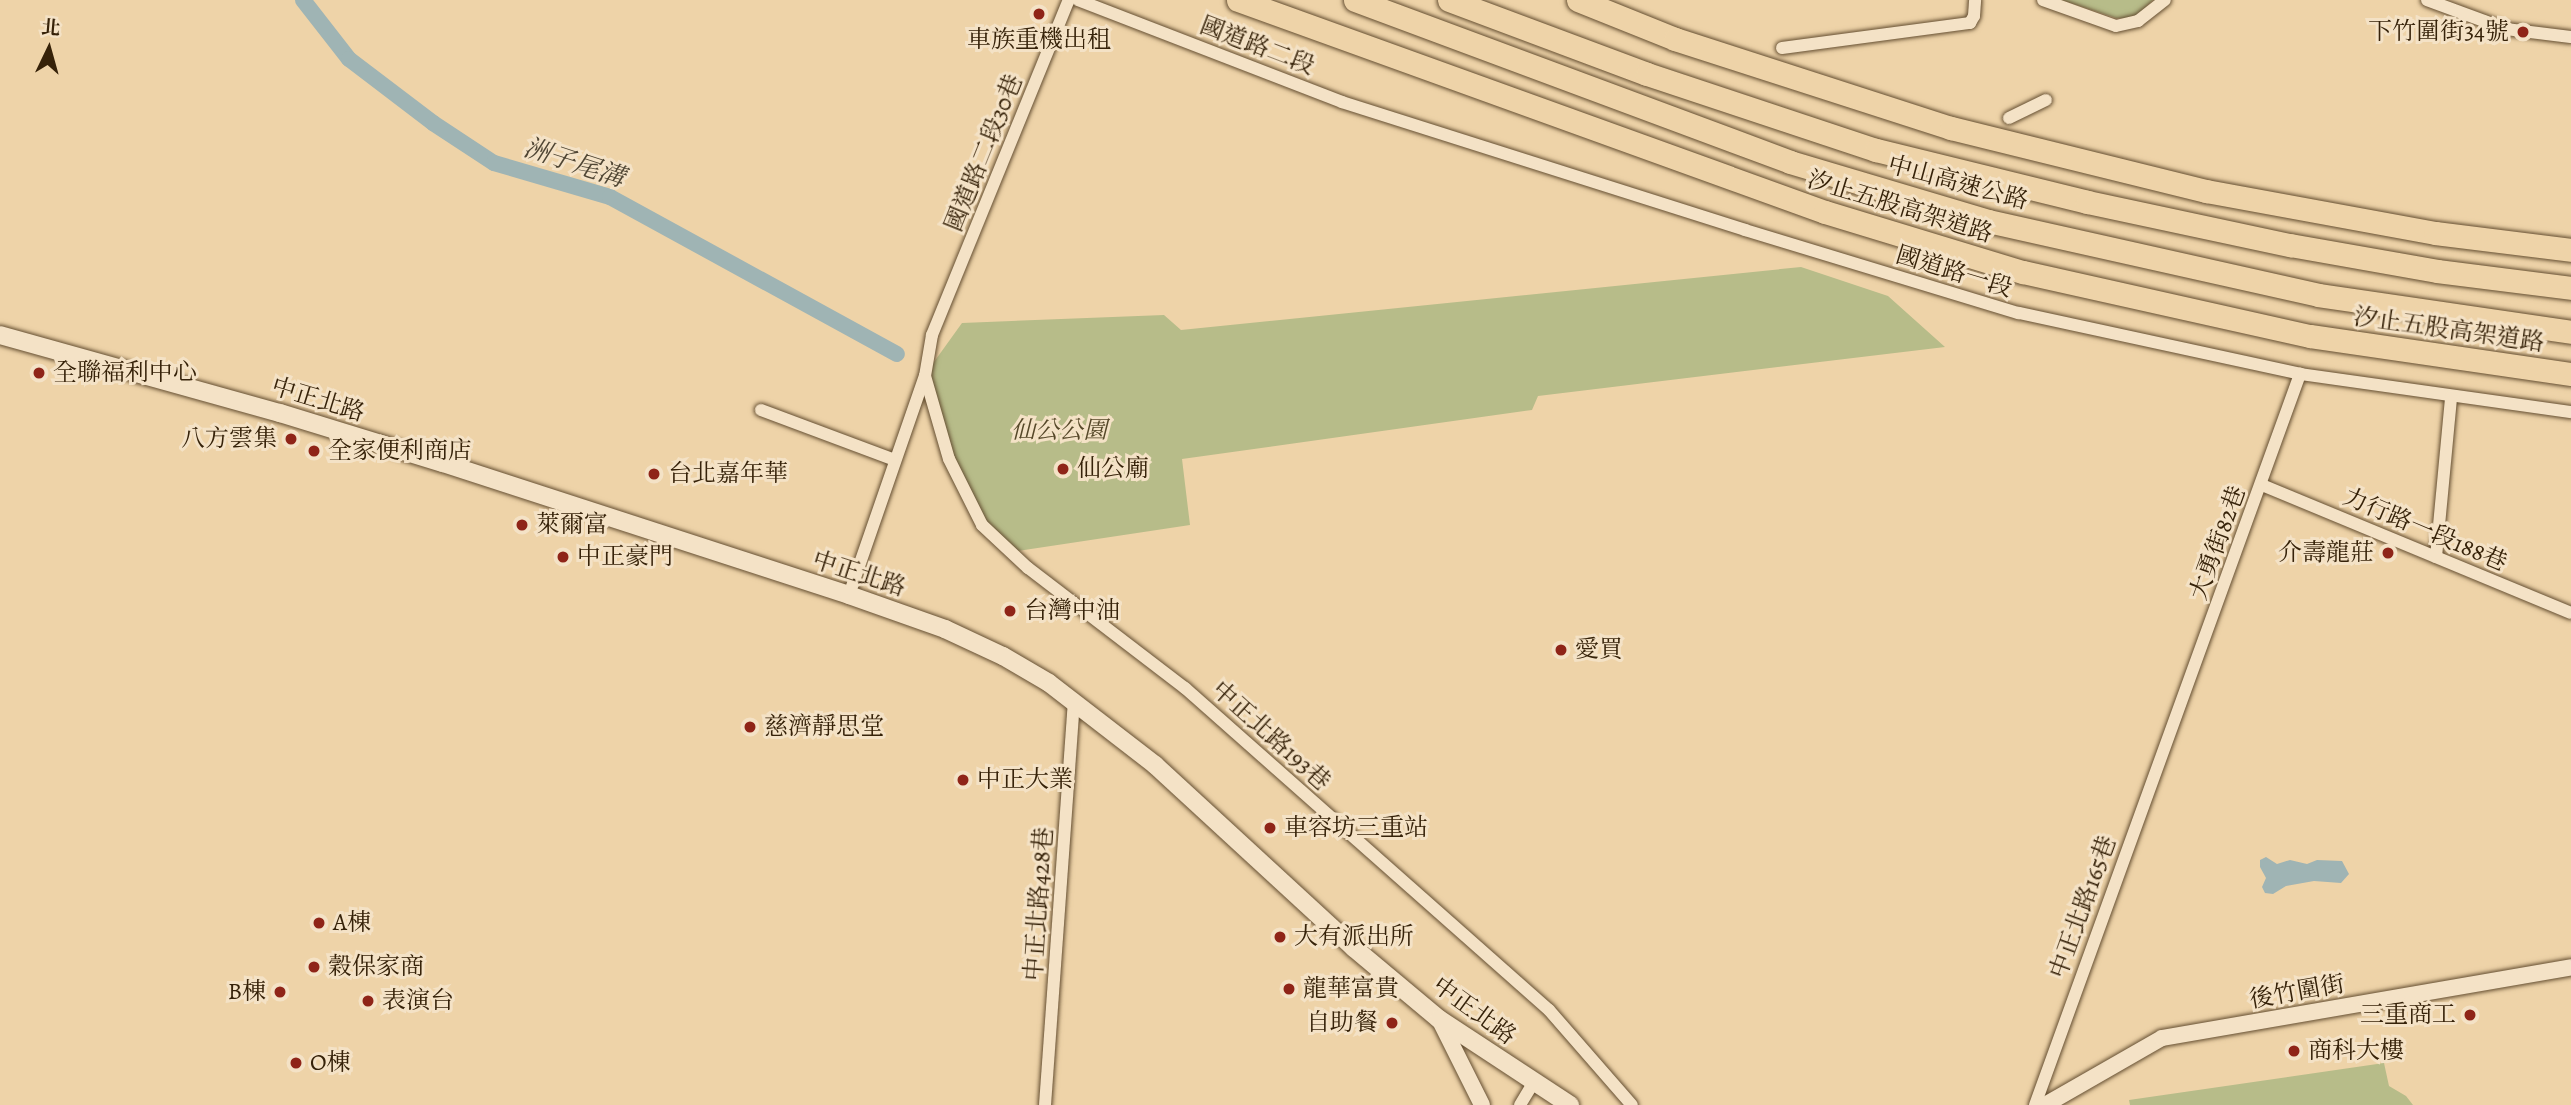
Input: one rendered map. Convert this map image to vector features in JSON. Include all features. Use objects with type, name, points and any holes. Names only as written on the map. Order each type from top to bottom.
[{"type":"highway","name":"汐止五股高架道路","points":[[1238,0],[1825,212],[2023,272],[2310,336],[2571,374]]},
{"type":"highway","name":"中山高速公路","points":[[1355,0],[1790,162],[1988,221],[2318,295],[2571,332]]},
{"type":"highway","name":"中山高速公路","points":[[1450,0],[1647,74],[1876,150],[2087,202],[2290,245],[2437,271],[2571,288]]},
{"type":"highway","points":[[1578,0],[1675,39],[1951,128],[2206,191],[2435,233],[2571,250]]},
{"type":"main road","name":"中正北路","points":[[1,335],[407,452],[849,595],[945,629],[1003,656],[1049,683],[1074,705],[1155,765],[1354,948],[1439,1019],[1570,1105]]},
{"type":"street","name":"國道路二段30巷","points":[[849,595],[925,376],[932,335],[1069,0]]},
{"type":"street","name":"國道路二段","points":[[1079,0],[1342,102]]},
{"type":"street","points":[[1782,48],[1970,23],[1974,16],[1975,0]]},
{"type":"street","points":[[2043,0],[2116,26],[2138,21],[2165,0]]},
{"type":"street","points":[[2427,0],[2506,29],[2571,37]]},
{"type":"street","points":[[2009,118],[2046,100]]},
{"type":"street","name":"國道路一段","points":[[1342,102],[1745,230],[2019,313],[2300,374],[2571,412]]},
{"type":"street","name":"大勇街82巷","points":[[2173,725],[2300,374]]},
{"type":"street","name":"中正北路193巷","points":[[925,376],[949,459],[982,525],[1028,568],[1185,688],[1549,1010],[1632,1105]]},
{"type":"street","points":[[2436,557],[2451,397]]},
{"type":"street","points":[[761,410],[895,460]]},
{"type":"street","name":"力行路一段188巷","points":[[2262,485],[2571,613]]},
{"type":"street","name":"中正北路428巷","points":[[1045,1105],[1074,705]]},
{"type":"street","name":"中正北路165巷","points":[[2035,1105],[2173,725]]},
{"type":"street","name":"後竹圍街","points":[[2045,1105],[2162,1038],[2571,967]]},
{"type":"street","points":[[1439,1019],[1482,1105]]},
{"type":"street","points":[[1520,1105],[1534,1082]]},
{"type":"green space","points":[[2062,0],[2153,0],[2134,18],[2116,18]]},
{"type":"green space","name":"仙公公園","points":[[1801,267],[1888,296],[1945,347],[1538,396],[1532,410],[1182,459],[1190,525],[1011,552],[955,483],[921,380],[962,323],[1164,315],[1181,330]]},
{"type":"green space","points":[[2384,1063],[2389,1086],[2406,1096],[2413,1105],[2130,1105],[2129,1100]]},
{"type":"shaded area","points":[[2266,857],[2277,864],[2290,860],[2307,864],[2317,860],[2342,861],[2349,874],[2341,883],[2314,881],[2286,886],[2273,894],[2265,893],[2262,887],[2266,878],[2260,867],[2260,860]]},
{"type":"waterway","name":"洲子尾溝","points":[[303,0],[349,59],[433,123],[494,163],[610,197],[897,354]]},
{"type":"place","name":"車族重機出租","points":[[1039,14]]},
{"type":"place","name":"下竹圍街34號","points":[[2523,32]]},
{"type":"place","name":"全聯福利中心","points":[[39,373]]},
{"type":"place","name":"八方雲集","points":[[291,439]]},
{"type":"place","name":"全家便利商店","points":[[314,451]]},
{"type":"place","name":"仙公廟","points":[[1063,469]]},
{"type":"place","name":"台北嘉年華","points":[[654,474]]},
{"type":"place","name":"萊爾富","points":[[522,525]]},
{"type":"place","name":"介壽龍莊","points":[[2388,553]]},
{"type":"place","name":"中正豪門","points":[[563,557]]},
{"type":"place","name":"台灣中油","points":[[1010,611]]},
{"type":"place","name":"愛買","points":[[1561,650]]},
{"type":"place","name":"慈濟靜思堂","points":[[750,727]]},
{"type":"place","name":"中正大業","points":[[963,780]]},
{"type":"place","name":"車容坊三重站","points":[[1270,828]]},
{"type":"place","name":"A棟","points":[[319,923]]},
{"type":"place","name":"大有派出所","points":[[1280,937]]},
{"type":"place","name":"穀保家商","points":[[314,967]]},
{"type":"place","name":"龍華富貴","points":[[1289,989]]},
{"type":"place","name":"B棟","points":[[280,992]]},
{"type":"place","name":"表演台","points":[[368,1001]]},
{"type":"place","name":"三重商工","points":[[2470,1015]]},
{"type":"place","name":"自助餐","points":[[1392,1023]]},
{"type":"place","name":"商科大樓","points":[[2294,1051]]},
{"type":"place","name":"O棟","points":[[296,1063]]}]
